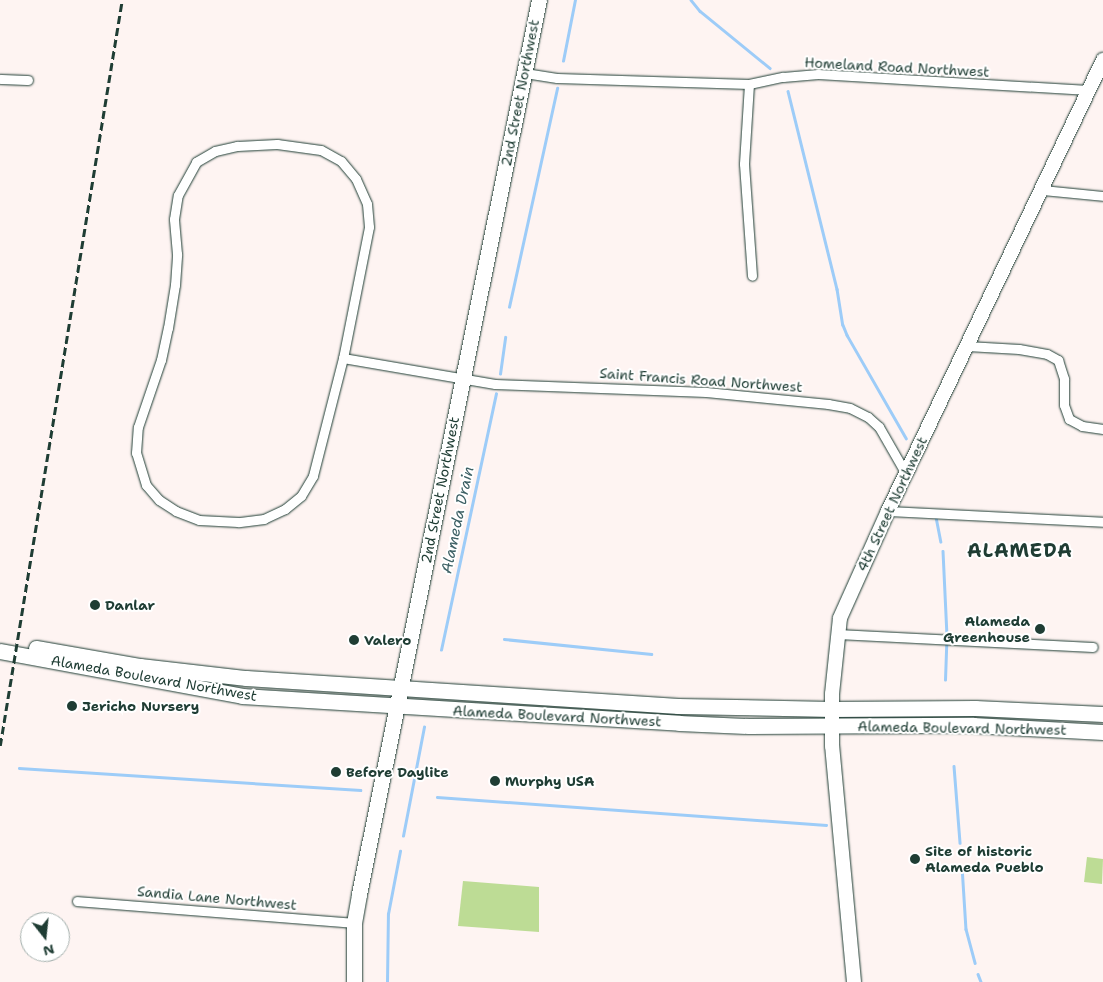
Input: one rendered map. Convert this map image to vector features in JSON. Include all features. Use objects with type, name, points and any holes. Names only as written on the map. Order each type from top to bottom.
[{"type":"main road","name":"2nd Street Northwest","points":[[354,982],[354,923],[539,0]]},
{"type":"main road","name":"4th Street Northwest","points":[[854,982],[832,726],[837,634],[845,603],[1103,60]]},
{"type":"main road","points":[[0,641],[10,650]]},
{"type":"main road","name":"Alameda Boulevard Northwest","points":[[10,650],[246,678],[678,706],[832,709],[975,708],[1103,714]]},
{"type":"main road","name":"Alameda Boulevard Northwest","points":[[10,650],[242,696],[679,723],[832,726],[973,725],[1103,732]]},
{"type":"street","name":"Homeland Road Northwest","points":[[525,73],[557,78],[750,84],[783,77],[818,74],[1089,90]]},
{"type":"street","points":[[0,79],[28,80]]},
{"type":"street","points":[[750,84],[744,164],[752,276]]},
{"type":"street","points":[[277,144],[321,150],[341,160],[356,179],[367,204],[369,227],[342,358],[313,476],[302,496],[285,509],[264,519],[238,522],[199,520],[176,511],[159,500],[146,485],[136,453],[138,427],[161,360],[168,328],[175,285],[177,254],[174,219],[178,195],[196,162],[214,151],[237,146],[277,144]]},
{"type":"street","points":[[1042,190],[1103,196]]},
{"type":"street","points":[[967,346],[1019,349],[1047,354],[1058,360],[1064,379],[1064,405],[1069,419],[1082,426],[1103,429]]},
{"type":"street","name":"Saint Francis Road Northwest","points":[[342,358],[462,380],[495,384],[706,392],[828,404],[850,408],[868,417],[879,427],[906,474]]},
{"type":"street","points":[[888,510],[1103,522]]},
{"type":"street","points":[[837,634],[1093,647]]},
{"type":"street","name":"Sandia Lane Northwest","points":[[77,901],[354,923]]},
{"type":"green space","points":[[1087,857],[1103,859],[1102,884],[1084,882]]},
{"type":"green space","points":[[463,881],[539,887],[539,932],[458,926]]},
{"type":"waterway","name":"Alameda Drain","points":[[563,61],[575,0]]},
{"type":"waterway","points":[[691,0],[700,11],[770,68]]},
{"type":"waterway","name":"Alameda Drain","points":[[509,307],[557,88]]},
{"type":"waterway","points":[[788,91],[837,289],[843,325],[906,438]]},
{"type":"waterway","points":[[500,374],[505,337]]},
{"type":"waterway","name":"Alameda Drain","points":[[441,650],[496,394]]},
{"type":"waterway","points":[[936,517],[941,542]]},
{"type":"waterway","points":[[943,551],[947,636]]},
{"type":"waterway","points":[[504,639],[651,654]]},
{"type":"waterway","points":[[945,680],[946,645]]},
{"type":"waterway","name":"Alameda Drain","points":[[403,836],[424,727]]},
{"type":"waterway","points":[[954,766],[960,843]]},
{"type":"waterway","points":[[19,768],[360,790]]},
{"type":"waterway","points":[[437,797],[826,825]]},
{"type":"waterway","name":"Alameda Drain","points":[[387,982],[388,914],[400,851]]},
{"type":"waterway","points":[[962,866],[966,929],[975,963]]},
{"type":"waterway","points":[[978,974],[981,982]]},
{"type":"railway","points":[[0,746],[122,0]]},
{"type":"place","name":"Danlar","points":[[95,605]]},
{"type":"place","name":"Alameda Greenhouse","points":[[1040,629]]},
{"type":"place","name":"Valero","points":[[354,640]]},
{"type":"place","name":"Jericho Nursery","points":[[72,706]]},
{"type":"place","name":"Before Daylite","points":[[336,772]]},
{"type":"place","name":"Murphy USA","points":[[495,781]]},
{"type":"place","name":"Site of historic Alameda Pueblo","points":[[915,859]]},
{"type":"district","name":"ALAMEDA","points":[[1020,551]]}]
